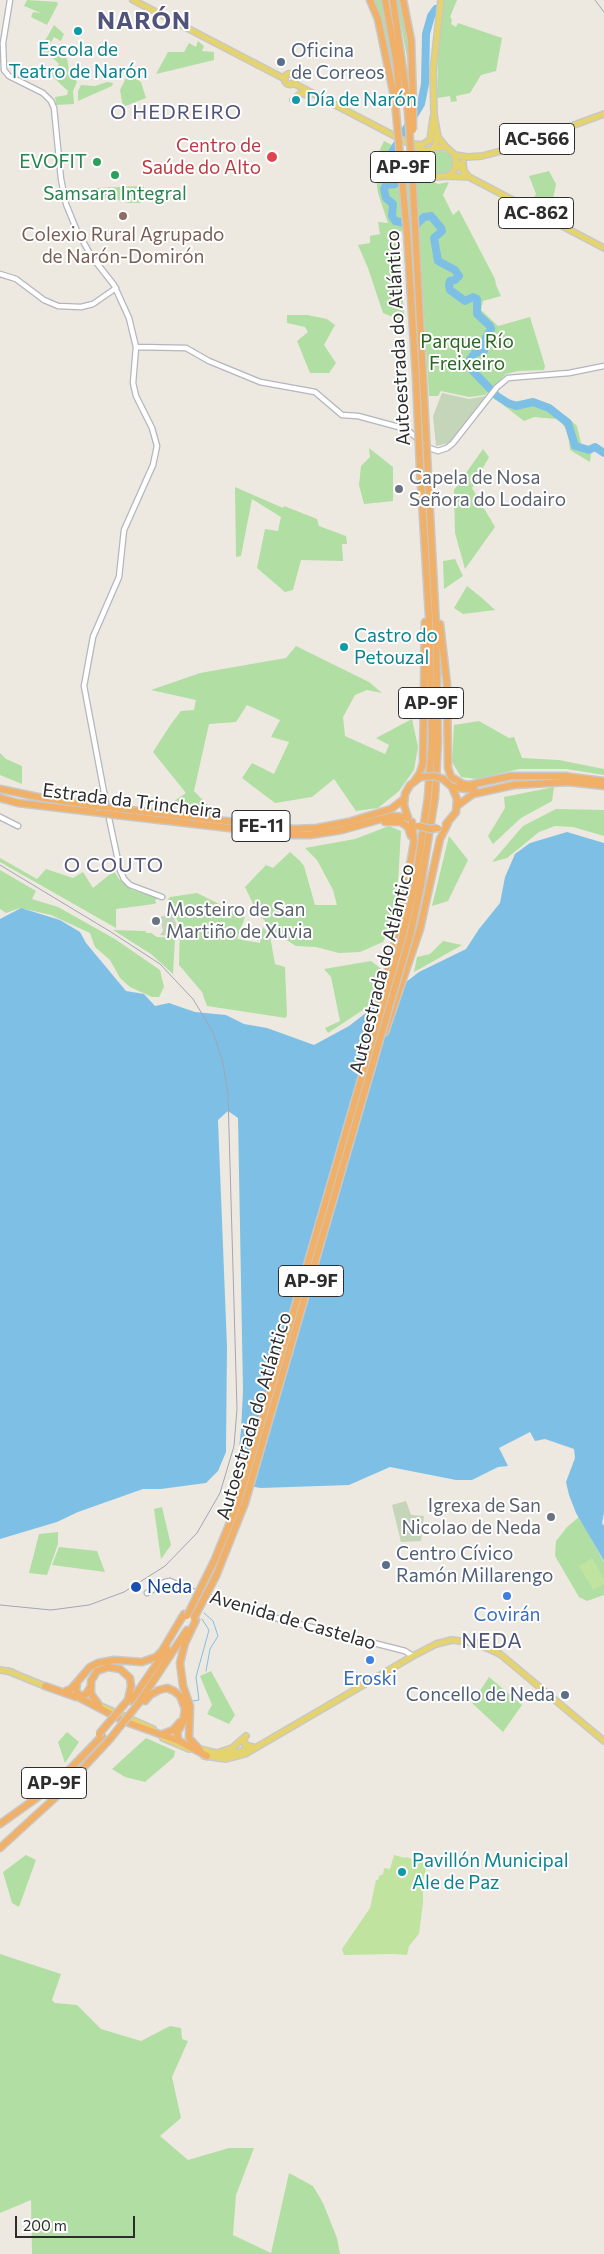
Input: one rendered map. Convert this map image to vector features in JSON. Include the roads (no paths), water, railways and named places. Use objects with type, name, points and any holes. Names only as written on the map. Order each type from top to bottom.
[{"type":"highway","points":[[370,0],[378,19],[397,101]]},
{"type":"highway","points":[[403,0],[411,40],[410,99]]},
{"type":"highway","name":"Autoestrada do Atlántico","points":[[0,1848],[51,1802],[112,1739],[166,1651],[215,1559],[238,1503],[403,935],[421,885],[433,807],[438,741],[436,633],[429,484],[407,233],[397,101],[396,59],[386,2]]},
{"type":"highway","points":[[393,2],[410,99]]},
{"type":"highway","name":"Autoestrada do Atlántico","points":[[410,99],[416,325]]},
{"type":"highway","name":"Autoestrada do Atlántico","points":[[134,1702],[173,1654],[195,1619],[238,1524],[368,1085],[415,884],[426,807],[432,741],[420,469],[419,377]]},
{"type":"highway","points":[[429,484],[440,624],[447,684],[448,772],[456,782],[469,785],[519,776],[567,776],[604,781]]},
{"type":"highway","points":[[403,935],[401,917],[414,842],[413,822],[404,800],[407,790],[418,779],[423,763],[424,534]]},
{"type":"highway","points":[[368,1085],[420,929],[440,839],[457,806],[457,799],[448,783],[446,768],[448,740]]},
{"type":"highway","points":[[418,779],[435,776],[466,790],[512,779],[567,776]]},
{"type":"highway","points":[[457,806],[472,794],[514,785],[568,782],[604,786]]},
{"type":"highway","name":"Estrada da Trincheira","points":[[0,789],[96,806],[115,812],[290,835],[310,835],[342,830],[392,816],[413,822],[424,829],[438,828],[448,823]]},
{"type":"highway","name":"Estrada da Trincheira","points":[[0,798],[102,813],[115,812],[294,829],[317,828],[348,822],[391,810],[404,800]]},
{"type":"highway","name":"FE-11","points":[[290,835],[311,836],[341,832],[388,821],[406,824],[412,839],[401,917]]},
{"type":"highway","points":[[66,1691],[78,1682],[90,1667],[98,1663],[114,1660],[142,1662],[156,1657],[185,1615]]},
{"type":"highway","points":[[195,1619],[185,1643],[180,1663],[183,1686],[190,1706],[188,1735],[191,1742],[200,1750]]},
{"type":"highway","points":[[78,1697],[86,1694],[90,1688],[92,1676],[97,1671],[108,1667],[120,1668],[130,1678],[134,1702],[159,1690],[167,1688],[174,1690],[183,1701],[185,1714],[177,1733],[179,1741]]},
{"type":"highway","points":[[78,1682],[76,1690],[78,1697]]},
{"type":"highway","points":[[45,1686],[78,1697],[120,1719]]},
{"type":"highway","points":[[90,1688],[99,1706]]},
{"type":"highway","name":"AP-9F","points":[[0,1824],[38,1797],[134,1702]]},
{"type":"highway","points":[[164,1737],[173,1730],[185,1714]]},
{"type":"highway","points":[[129,1723],[137,1724],[179,1741],[207,1756]]},
{"type":"highway","points":[[179,1741],[184,1739],[189,1728]]},
{"type":"main road","points":[[133,0],[285,78],[288,84],[293,83],[295,79],[293,74],[288,74],[285,78]]},
{"type":"main road","points":[[441,0],[433,72],[434,115],[438,137],[455,155]]},
{"type":"main road","name":"AC-862","points":[[293,83],[411,145],[423,150],[446,147]]},
{"type":"main road","points":[[293,100],[300,93],[315,98],[319,97]]},
{"type":"main road","name":"AC-566","points":[[455,155],[468,157],[509,149],[604,114]]},
{"type":"main road","points":[[411,145],[422,145],[430,140],[434,115]]},
{"type":"main road","points":[[426,161],[436,143],[436,126]]},
{"type":"main road","name":"AC-862","points":[[411,145],[426,161],[431,174],[440,178],[466,175]]},
{"type":"main road","name":"AC-862","points":[[455,155],[458,165],[466,175],[604,248]]},
{"type":"main road","points":[[449,176],[468,157]]},
{"type":"main road","points":[[0,1670],[26,1675],[66,1691],[207,1756],[253,1750],[413,1656],[446,1641],[467,1640],[492,1650],[524,1673],[604,1741]]},
{"type":"main road","points":[[8,1671],[129,1723],[214,1754],[233,1753],[250,1748],[293,1726]]},
{"type":"main road","points":[[233,1753],[246,1736],[244,1740],[245,1745],[250,1748]]},
{"type":"street","points":[[10,0],[3,43],[4,70],[9,76],[38,90],[51,101],[56,123],[63,191],[70,217],[84,244],[116,288],[129,318],[136,347],[133,384],[136,396],[152,428],[157,446],[153,465],[124,530],[119,577],[93,637],[84,686],[106,803]]},
{"type":"street","points":[[0,274],[16,279],[44,300],[58,306],[81,307],[93,304],[116,288]]},
{"type":"street","points":[[136,347],[186,348],[209,362],[260,382],[315,392],[342,415],[358,416],[406,429],[429,448],[438,450],[447,448],[453,443],[502,382],[514,376],[569,373],[604,366]]},
{"type":"street","points":[[0,817],[18,826]]},
{"type":"street","points":[[109,818],[120,870],[124,879],[130,885],[162,897]]},
{"type":"street","name":"Avenida de Castelao","points":[[147,1593],[170,1581],[194,1592],[268,1616],[405,1651],[413,1656]]},
{"type":"water","points":[[567,832],[604,843],[604,1513],[602,1523],[604,1526],[604,1561],[576,1513],[569,1495],[566,1482],[575,1458],[574,1449],[545,1439],[535,1441],[530,1432],[499,1448],[508,1466],[498,1467],[472,1480],[456,1480],[390,1467],[349,1485],[261,1488],[235,1484],[243,1391],[238,1118],[228,1111],[218,1120],[227,1347],[226,1452],[218,1471],[206,1483],[161,1489],[143,1489],[78,1512],[57,1522],[0,1539],[0,919],[21,908],[60,920],[80,932],[86,943],[126,991],[144,994],[155,1006],[169,1003],[195,1012],[226,1015],[244,1024],[267,1028],[314,1045],[349,1026],[419,972],[466,949],[500,903],[505,877],[515,854],[530,843]]},
{"type":"waterway","points":[[436,9],[431,16],[426,34],[425,84],[421,104],[388,159],[398,179],[395,184],[386,185],[384,189],[386,198],[393,204],[392,216],[395,221],[416,225],[424,217],[431,216],[441,228],[442,231],[434,238],[438,261],[455,270],[459,276],[455,280],[450,281],[450,290],[465,301],[473,297],[477,299],[477,314],[491,329],[486,337],[484,351],[475,353],[467,363],[469,367],[497,396],[508,403],[516,406],[533,402],[549,408],[568,423],[575,446],[589,450],[595,447],[604,453]]},
{"type":"waterway","points":[[204,1613],[213,1621],[218,1636],[210,1649],[206,1671]]},
{"type":"waterway","points":[[193,1701],[199,1700],[196,1677],[209,1630],[202,1619]]},
{"type":"railway","points":[[595,0],[604,12]]},
{"type":"railway","points":[[0,865],[160,964],[193,999],[213,1032],[223,1063],[228,1095],[237,1409],[234,1446],[220,1493],[197,1533],[165,1566],[124,1592],[89,1605],[51,1610],[0,1605]]},
{"type":"place","name":"Escola de Teatro de Narón","points":[[78,31]]},
{"type":"place","name":"Oficina de Correos","points":[[281,62]]},
{"type":"place","name":"Día de Narón","points":[[296,100]]},
{"type":"place","name":"Centro de Saúde do Alto","points":[[272,157]]},
{"type":"place","name":"EVOFIT","points":[[97,162]]},
{"type":"place","name":"Samsara Integral","points":[[115,175]]},
{"type":"place","name":"Colexio Rural Agrupado de Narón-Domirón","points":[[123,216]]},
{"type":"place","name":"Capela de Nosa Señora do Lodairo","points":[[399,489]]},
{"type":"place","name":"Castro do Petouzal","points":[[344,647]]},
{"type":"place","name":"Mosteiro de San Martiño de Xuvia","points":[[156,921]]},
{"type":"place","name":"Igrexa de San Nicolao de Neda","points":[[551,1517]]},
{"type":"place","name":"Centro Cívico Ramón Millarengo","points":[[386,1565]]},
{"type":"place","name":"Neda","points":[[136,1587]]},
{"type":"place","name":"Covirán","points":[[507,1596]]},
{"type":"place","name":"Eroski","points":[[370,1660]]},
{"type":"place","name":"Concello de Neda","points":[[565,1695]]},
{"type":"place","name":"Pavillón Municipal Ale de Paz","points":[[402,1872]]},
{"type":"district","name":"NARÓN","points":[[144,21]]},
{"type":"district","name":"O HEDREIRO","points":[[176,112]]},
{"type":"district","name":"O COUTO","points":[[114,865]]},
{"type":"district","name":"NEDA","points":[[492,1641]]},
{"type":"park label","name":"Parque Río Freixeiro","points":[[467,353]]}]
